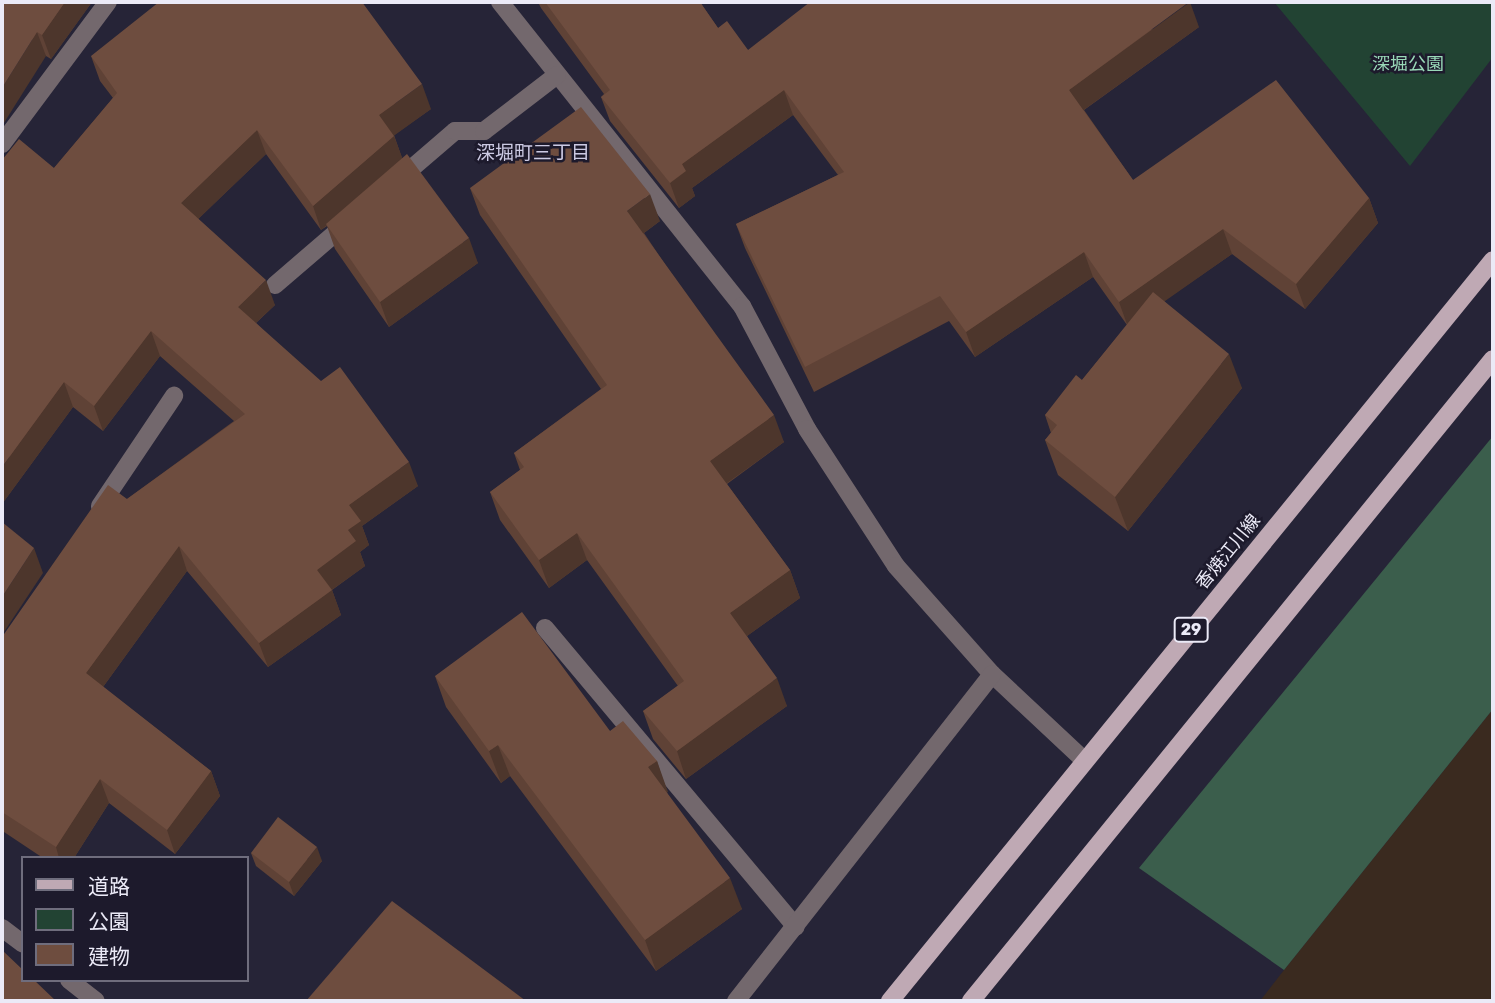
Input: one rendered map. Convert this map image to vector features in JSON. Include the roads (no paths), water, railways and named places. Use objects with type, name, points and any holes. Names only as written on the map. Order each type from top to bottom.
[{"type":"main road","name":"香焼江川線","points":[[890,1001],[1493,260]]},
{"type":"main road","points":[[971,1001],[1493,359]]},
{"type":"street","points":[[2,144],[108,2]]},
{"type":"street","points":[[500,2],[557,75],[661,197],[742,306],[807,429],[896,566],[992,674],[1085,761]]},
{"type":"street","points":[[381,195],[455,131],[484,131],[557,75]]},
{"type":"street","points":[[275,285],[359,213]]},
{"type":"street","points":[[89,522],[174,396]]},
{"type":"street","points":[[545,628],[796,927]]},
{"type":"street","points":[[747,997],[796,927],[992,674]]},
{"type":"street","points":[[2,928],[21,942]]},
{"type":"street","points":[[72,982],[96,1001]]},
{"type":"district","name":"深堀町三丁目","points":[[533,153]]},
{"type":"park label","name":"深堀公園","points":[[1408,64]]}]
